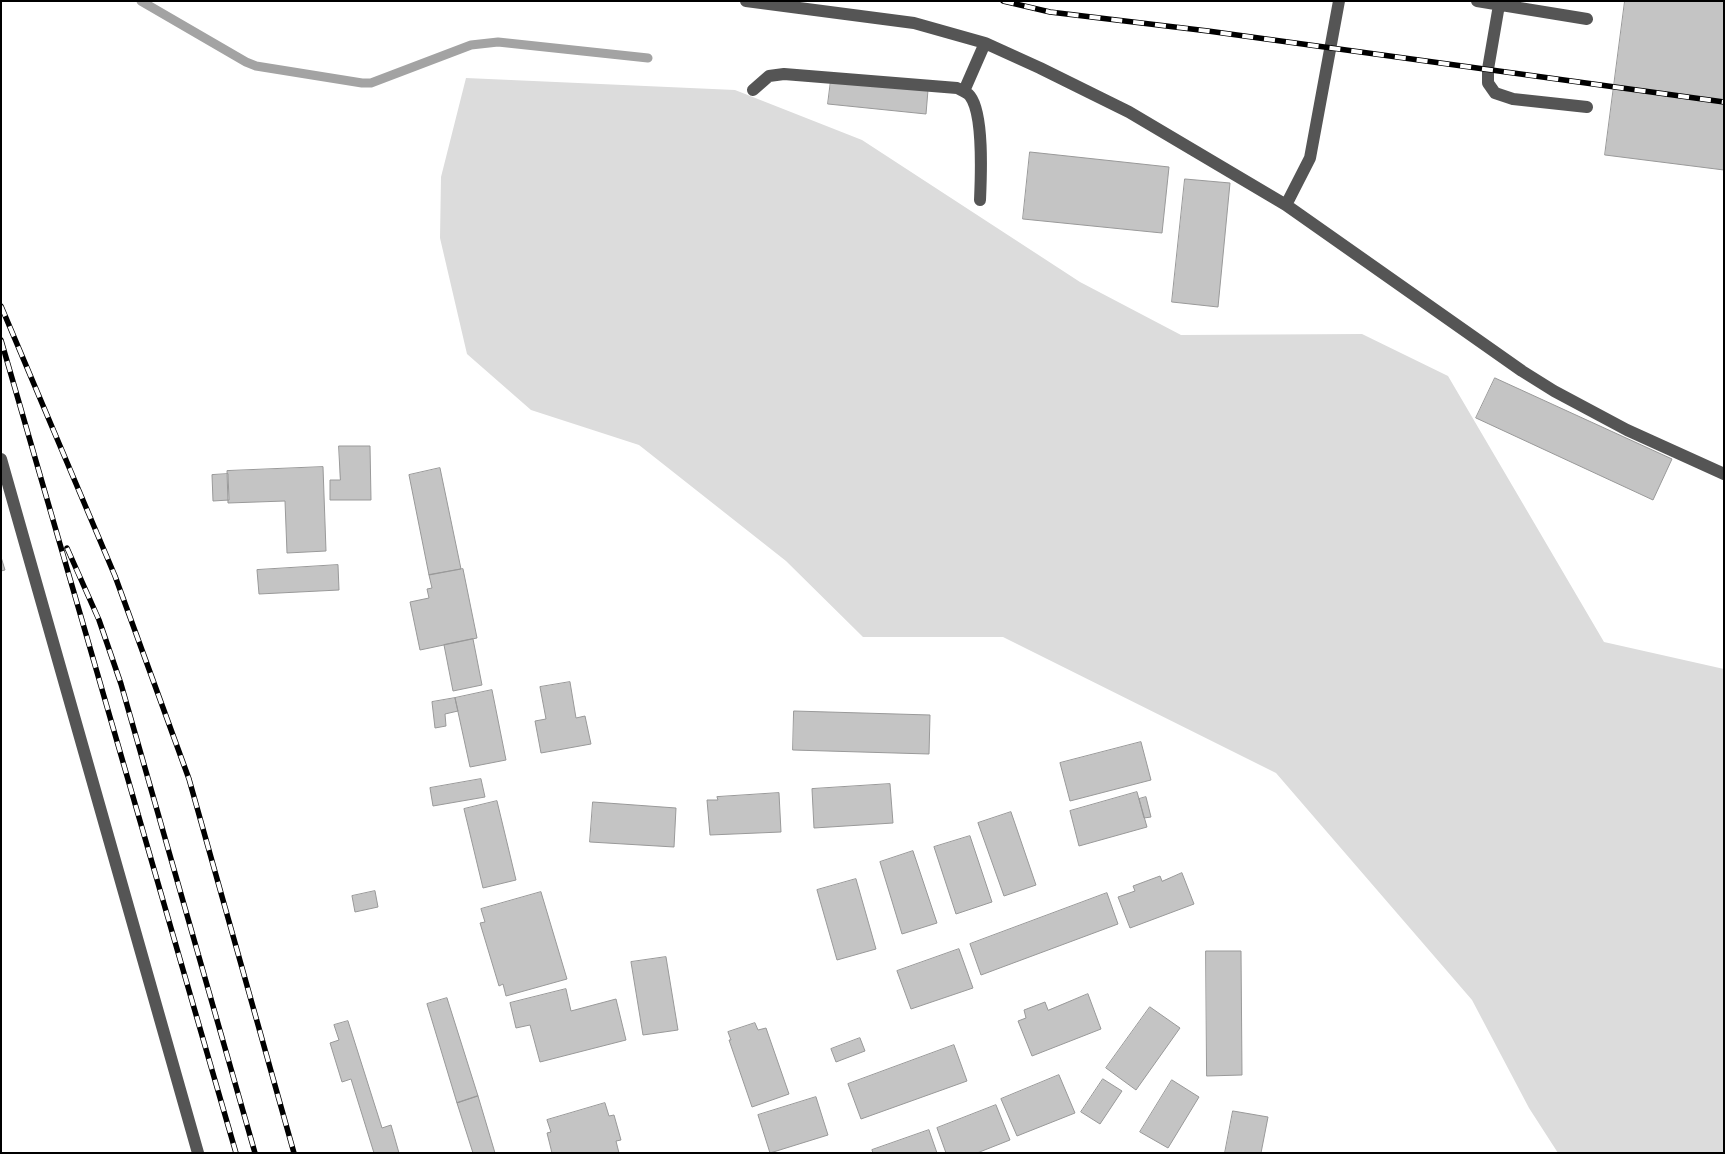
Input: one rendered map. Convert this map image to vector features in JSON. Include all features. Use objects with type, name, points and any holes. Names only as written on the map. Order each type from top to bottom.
[{"type":"street","points":[[746,1],[914,23],[985,43],[1040,68],[1129,112],[1286,205],[1554,392],[1627,430],[1724,474]]},
{"type":"street","points":[[1286,205],[1310,158],[1339,1]]},
{"type":"street","points":[[1477,1],[1587,19]]},
{"type":"street","points":[[1499,5],[1488,69],[1488,83],[1495,93],[1513,99],[1587,108]]},
{"type":"street","points":[[964,91],[985,43]]},
{"type":"street","points":[[753,90],[769,76],[784,74],[957,88],[964,91],[970,95],[977,111],[981,170],[980,200]]},
{"type":"street","points":[[1,459],[198,1153]]},
{"type":"shaded area","points":[[466,78],[735,90],[862,140],[1080,282],[1181,335],[1362,334],[1448,376],[1604,642],[1724,669],[1724,1153],[1558,1153],[1529,1108],[1472,1000],[1276,773],[1003,637],[863,637],[786,561],[639,445],[531,410],[467,354],[440,238],[441,177]]},
{"type":"building","points":[[1625,1],[1724,1],[1724,170],[1605,155]]},
{"type":"building","points":[[831,80],[928,90],[926,114],[828,104]]},
{"type":"building","points":[[1030,152],[1169,167],[1162,233],[1023,219]]},
{"type":"building","points":[[1185,179],[1230,183],[1218,307],[1172,302]]},
{"type":"building","points":[[1495,378],[1672,459],[1653,500],[1476,418]]},
{"type":"building","points":[[339,446],[370,446],[371,500],[330,500],[330,480],[340,480]]},
{"type":"building","points":[[323,467],[326,551],[287,553],[285,501],[228,503],[227,471]]},
{"type":"building","points":[[440,468],[461,569],[429,575],[409,475]]},
{"type":"building","points":[[228,474],[229,500],[213,501],[212,475]]},
{"type":"building","points":[[1,557],[5,570],[1,571]]},
{"type":"building","points":[[338,565],[339,590],[259,594],[257,570]]},
{"type":"building","points":[[463,569],[477,638],[420,650],[410,602],[429,598],[427,589],[432,588],[429,575]]},
{"type":"building","points":[[473,639],[482,685],[453,691],[444,645]]},
{"type":"building","points":[[570,682],[576,718],[585,716],[591,744],[541,753],[535,721],[546,719],[540,687]]},
{"type":"building","points":[[492,690],[506,760],[470,767],[455,698]]},
{"type":"building","points":[[455,698],[458,711],[445,714],[446,726],[435,728],[432,702]]},
{"type":"building","points":[[794,711],[930,715],[929,754],[793,750]]},
{"type":"building","points":[[1141,742],[1151,780],[1070,801],[1060,763]]},
{"type":"building","points":[[481,779],[485,797],[433,806],[430,788]]},
{"type":"building","points":[[890,784],[893,823],[814,828],[812,789]]},
{"type":"building","points":[[1137,792],[1147,827],[1079,846],[1070,811]]},
{"type":"building","points":[[779,793],[781,832],[710,835],[707,800],[718,800],[717,797]]},
{"type":"building","points":[[1146,797],[1151,817],[1144,818],[1139,799]]},
{"type":"building","points":[[497,801],[516,880],[483,888],[464,809]]},
{"type":"building","points":[[593,802],[676,808],[674,847],[590,842]]},
{"type":"building","points":[[1011,812],[1036,885],[1004,896],[978,823]]},
{"type":"building","points":[[970,836],[992,902],[956,914],[934,847]]},
{"type":"building","points":[[913,851],[937,923],[902,934],[880,862]]},
{"type":"building","points":[[1182,873],[1194,904],[1130,928],[1118,897],[1135,891],[1133,886],[1160,876],[1162,881]]},
{"type":"building","points":[[856,879],[876,949],[837,960],[817,890]]},
{"type":"building","points":[[375,891],[378,907],[355,912],[352,896]]},
{"type":"building","points":[[541,892],[567,979],[506,996],[503,984],[499,986],[480,923],[485,922],[481,909]]},
{"type":"building","points":[[1107,893],[1118,924],[981,975],[970,944]]},
{"type":"building","points":[[959,949],[973,988],[911,1009],[897,971]]},
{"type":"building","points":[[1206,951],[1241,951],[1242,1075],[1207,1076]]},
{"type":"building","points":[[666,957],[678,1030],[643,1035],[631,962]]},
{"type":"building","points":[[566,989],[571,1011],[616,999],[626,1040],[540,1062],[530,1025],[516,1028],[510,1003]]},
{"type":"building","points":[[1088,994],[1101,1029],[1032,1056],[1018,1021],[1026,1018],[1024,1010],[1045,1002],[1048,1010]]},
{"type":"building","points":[[447,998],[478,1096],[457,1103],[427,1004]]},
{"type":"building","points":[[1150,1007],[1180,1028],[1136,1090],[1106,1068]]},
{"type":"building","points":[[348,1021],[382,1128],[391,1125],[399,1153],[374,1153],[351,1079],[342,1082],[330,1043],[339,1040],[334,1025]]},
{"type":"building","points":[[755,1023],[758,1030],[766,1028],[789,1094],[752,1107],[728,1032]]},
{"type":"building","points":[[860,1038],[865,1051],[836,1062],[831,1049]]},
{"type":"building","points":[[954,1045],[967,1081],[861,1119],[848,1084]]},
{"type":"building","points":[[1059,1075],[1075,1113],[1017,1136],[1001,1099]]},
{"type":"building","points":[[1103,1079],[1122,1091],[1100,1124],[1081,1112]]},
{"type":"building","points":[[1172,1080],[1199,1097],[1168,1148],[1140,1132]]},
{"type":"building","points":[[478,1096],[495,1153],[473,1153],[457,1103]]},
{"type":"building","points":[[816,1097],[828,1135],[770,1153],[758,1115]]},
{"type":"building","points":[[605,1103],[609,1116],[614,1115],[621,1140],[616,1141],[619,1153],[552,1153],[547,1133],[551,1132],[547,1120]]},
{"type":"building","points":[[996,1105],[1010,1140],[977,1153],[946,1153],[937,1128]]},
{"type":"building","points":[[1233,1111],[1268,1117],[1261,1153],[1225,1153]]},
{"type":"building","points":[[929,1130],[937,1153],[873,1153],[872,1150]]},
{"type":"waterway","points":[[141,1],[256,66],[362,83],[371,83],[471,45],[498,42],[648,58]]},
{"type":"railway","points":[[1003,1],[1050,12],[1208,31],[1724,102]]},
{"type":"railway","points":[[1,306],[115,576],[189,779],[294,1153]]},
{"type":"railway","points":[[1,340],[236,1153]]},
{"type":"railway","points":[[67,548],[99,620],[121,684],[255,1153]]}]
